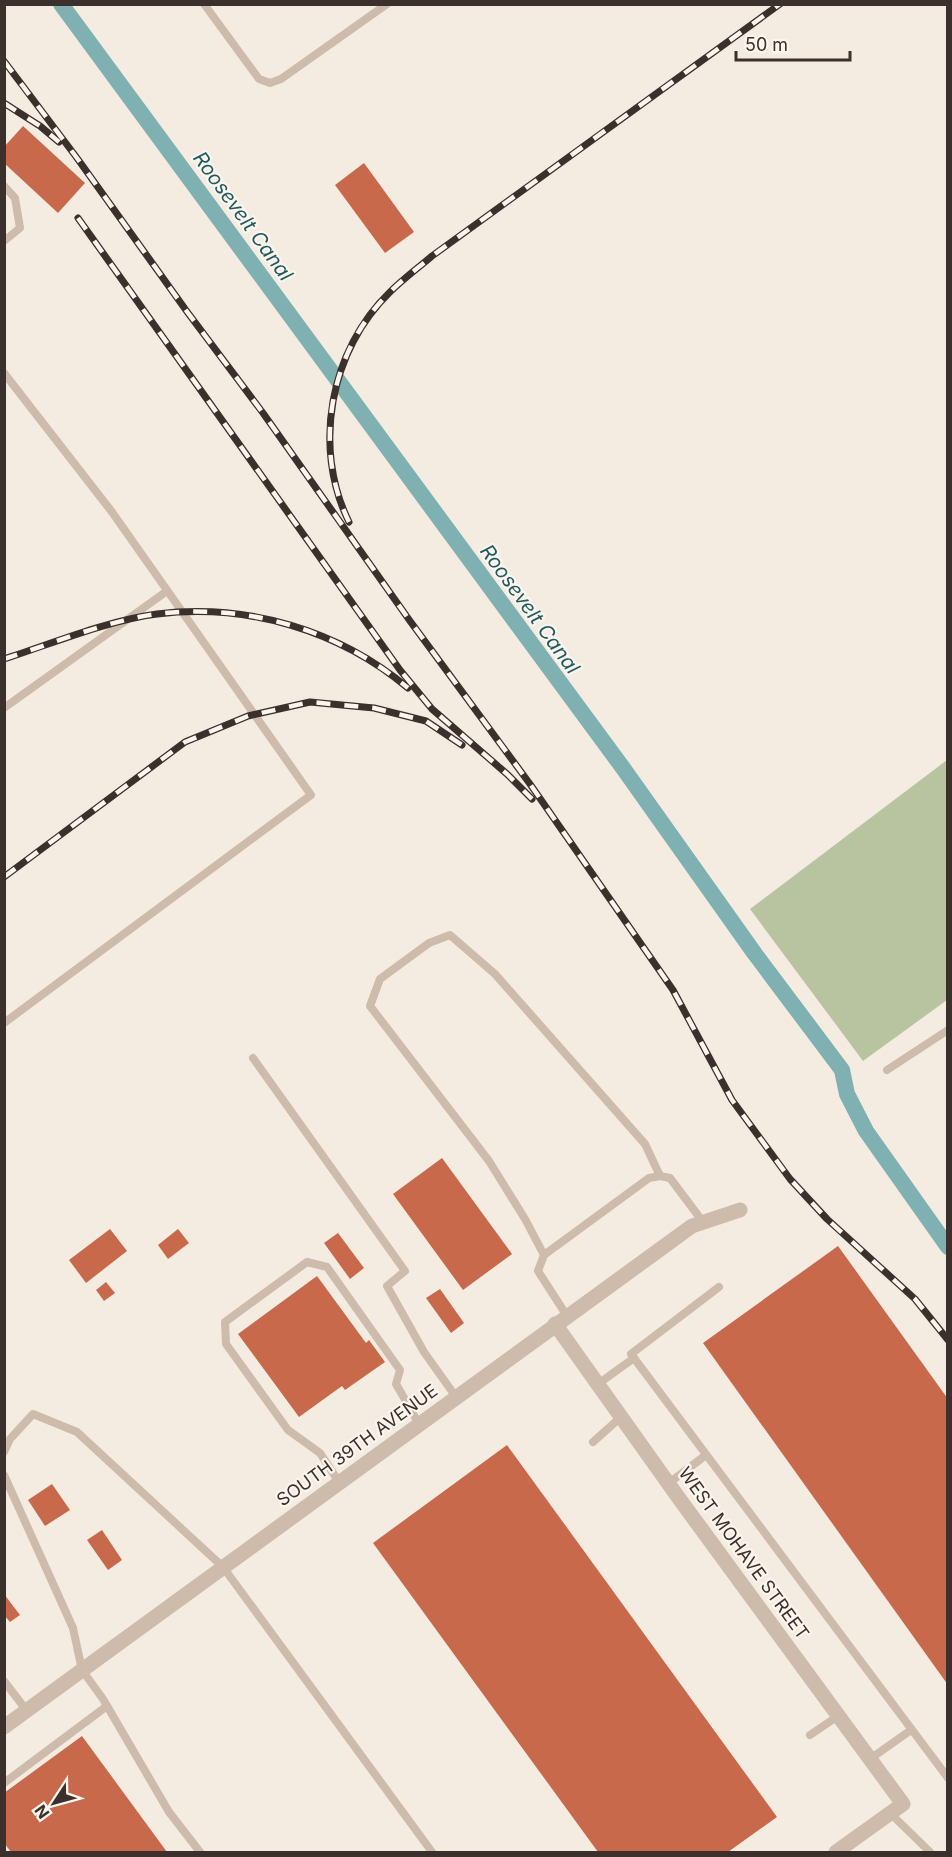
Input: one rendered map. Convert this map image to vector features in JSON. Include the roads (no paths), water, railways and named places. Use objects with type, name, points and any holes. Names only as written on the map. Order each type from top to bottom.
[{"type":"street","name":"SOUTH 39TH AVENUE","points":[[4,1727],[692,1226],[740,1210]]},
{"type":"street","name":"WEST MOHAVE STREET","points":[[561,1320],[598,1384],[621,1417],[903,1804],[890,1813]]},
{"type":"street","points":[[836,1852],[890,1813]]},
{"type":"lane","points":[[204,4],[259,79],[270,83],[281,79],[387,4]]},
{"type":"lane","points":[[4,186],[15,198],[20,228],[4,241]]},
{"type":"lane","points":[[4,374],[112,512],[311,795],[4,1023]]},
{"type":"lane","points":[[4,708],[167,591]]},
{"type":"lane","points":[[544,1256],[525,1219],[489,1161],[370,1005],[380,979],[429,943],[450,935],[495,974],[645,1144],[660,1176]]},
{"type":"lane","points":[[887,1070],[948,1030]]},
{"type":"lane","points":[[253,1058],[405,1271],[387,1286],[424,1352],[456,1397]]},
{"type":"lane","points":[[561,1320],[538,1271],[544,1256],[649,1178],[660,1176],[670,1178],[703,1222]]},
{"type":"lane","points":[[339,1482],[320,1453],[288,1430],[226,1344],[225,1322],[307,1262],[327,1267],[400,1370],[396,1384],[419,1424]]},
{"type":"lane","points":[[719,1287],[631,1354],[948,1778]]},
{"type":"lane","points":[[598,1384],[634,1358]]},
{"type":"lane","points":[[4,1452],[10,1439],[33,1414],[77,1432],[223,1567],[432,1852]]},
{"type":"lane","points":[[593,1442],[621,1417]]},
{"type":"lane","points":[[669,1484],[706,1455]]},
{"type":"lane","points":[[4,1475],[73,1628],[82,1670],[108,1706],[169,1812],[200,1852]]},
{"type":"lane","points":[[4,1681],[27,1711]]},
{"type":"lane","points":[[4,1783],[108,1706]]},
{"type":"lane","points":[[810,1735],[838,1716]]},
{"type":"lane","points":[[870,1759],[911,1730]]},
{"type":"lane","points":[[890,1813],[930,1852]]},
{"type":"waterway","name":"Roosevelt Canal","points":[[61,4],[623,768],[755,954],[842,1070],[847,1094],[866,1131],[948,1247]]},
{"type":"railway","points":[[349,522],[338,493],[331,463],[330,432],[333,401],[341,370],[353,342],[369,315],[395,287],[432,256],[780,4]]},
{"type":"railway","points":[[4,61],[263,413],[410,621],[530,784],[673,990],[732,1100],[790,1179],[827,1219],[915,1299],[948,1340]]},
{"type":"railway","points":[[4,103],[40,126],[59,142]]},
{"type":"railway","points":[[78,218],[400,670],[432,709],[507,774],[532,799]]},
{"type":"railway","points":[[4,659],[119,621],[157,614],[224,613],[258,617],[322,636],[352,650],[408,688]]},
{"type":"railway","points":[[4,877],[185,742],[248,716],[310,702],[374,708],[426,721],[462,745]]}]
